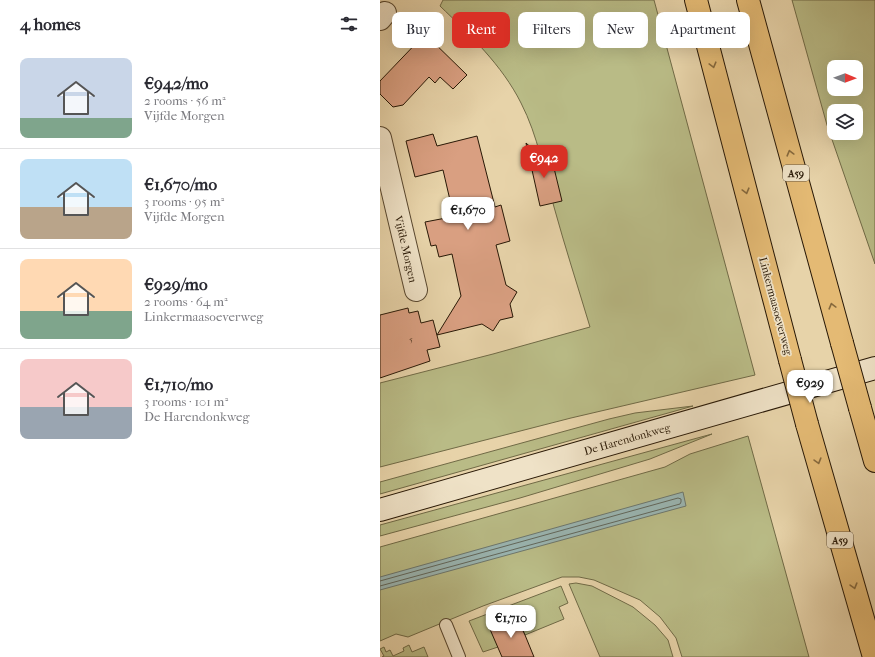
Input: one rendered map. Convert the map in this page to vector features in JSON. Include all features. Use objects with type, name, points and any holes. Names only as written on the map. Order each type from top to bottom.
[{"type":"highway","name":"Linkermaasoeverweg","points":[[696,0],[807,424],[874,657]]},
{"type":"highway","name":"A59","points":[[748,0],[875,461]]},
{"type":"main road","name":"Vijfde Morgen","points":[[380,138],[416,290]]},
{"type":"main road","name":"De Harendonkweg","points":[[380,510],[875,368]]},
{"type":"lane","points":[[446,625],[459,657]]},
{"type":"green space","points":[[443,0],[654,0],[657,12],[656,12],[656,48],[667,48],[755,375],[571,418],[380,467],[380,383],[590,327],[558,222],[532,128],[521,103],[505,76],[482,48],[510,48],[510,12],[452,12],[452,18],[440,6]]},
{"type":"green space","points":[[792,0],[875,0],[875,264],[832,140],[863,140],[863,104],[827,104],[827,125]]},
{"type":"green space","points":[[693,406],[380,494],[380,482],[609,419],[635,413]]},
{"type":"green space","points":[[712,434],[650,459],[520,498],[380,536],[380,525]]},
{"type":"green space","points":[[748,436],[809,657],[682,657],[676,638],[660,617],[640,600],[594,580],[579,577],[562,577],[483,606],[408,637],[396,634],[380,641],[380,547],[665,467],[690,454]]},
{"type":"green space","points":[[576,583],[592,586],[633,607],[655,625],[668,640],[673,657],[600,657],[569,584]]},
{"type":"green space","points":[[561,586],[568,603],[559,607],[564,619],[525,635],[516,616],[491,627],[498,647],[483,652],[469,621]]},
{"type":"green space","points":[[409,645],[412,652],[424,647],[428,657],[382,657],[384,656],[380,649],[384,647],[386,652],[390,650],[393,656],[404,651],[403,648]]},
{"type":"water","points":[[683,492],[686,506],[380,590],[380,577]]},
{"type":"building","points":[[412,48],[439,48],[467,75],[453,89],[440,77],[435,83],[429,77],[403,105],[393,107],[380,94],[380,81]]},
{"type":"building","points":[[433,134],[437,146],[477,136],[495,207],[501,205],[510,241],[496,245],[506,285],[517,292],[510,304],[513,317],[500,320],[493,331],[482,324],[437,335],[461,296],[452,254],[439,257],[436,245],[431,246],[425,222],[446,218],[445,215],[453,213],[443,170],[415,177],[406,141]]},
{"type":"building","points":[[526,143],[554,168],[562,201],[540,206]]},
{"type":"building","points":[[408,308],[409,313],[418,311],[421,323],[433,320],[440,347],[427,350],[430,361],[380,378],[380,315]]},
{"type":"building","points":[[516,616],[534,657],[502,657],[489,627]]}]
